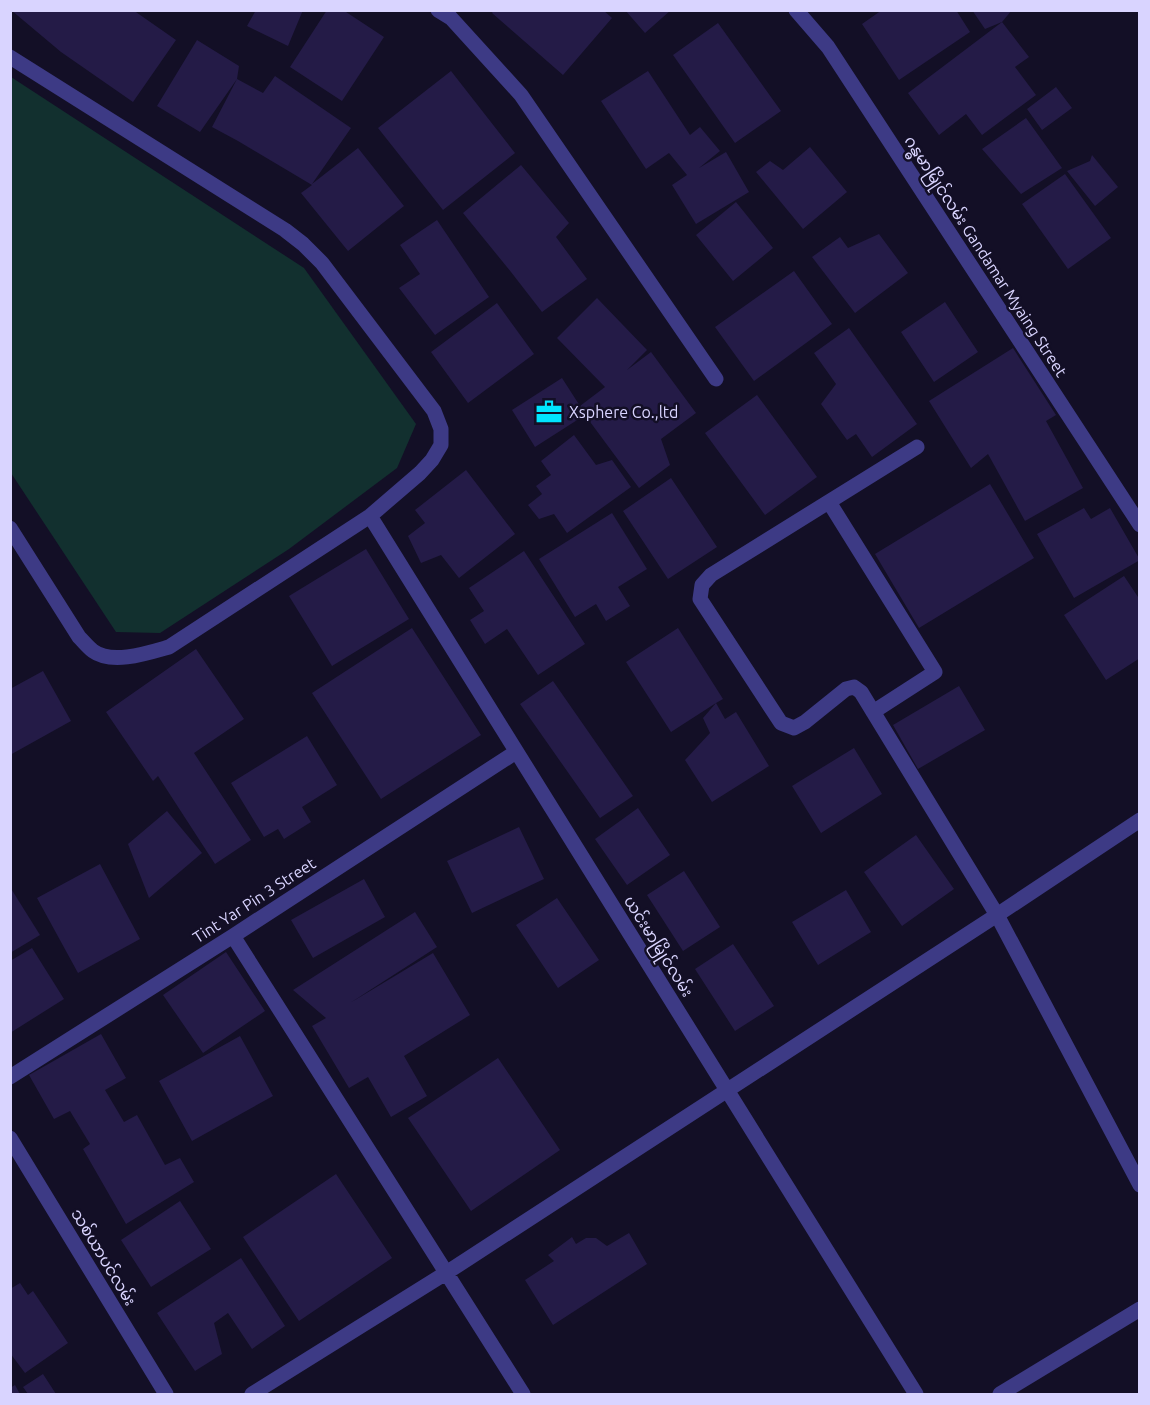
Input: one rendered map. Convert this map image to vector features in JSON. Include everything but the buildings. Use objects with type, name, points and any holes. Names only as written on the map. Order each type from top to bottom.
[{"type":"street","name":"ဂန္ဓမာမြိုင်လမ်း Gandamar Myaing Street","points":[[796,10],[828,47],[1140,525]]},
{"type":"street","points":[[448,13],[520,95],[716,379]]},
{"type":"street","points":[[10,57],[285,230],[303,244],[322,263],[434,411],[441,429],[441,445],[432,460],[370,516],[169,647],[145,654],[106,657],[94,652],[79,637],[10,528]]},
{"type":"street","points":[[917,447],[711,574],[702,585],[700,599],[781,723],[794,728],[806,722],[846,688],[854,687],[861,692],[997,915],[1140,1185]]},
{"type":"street","points":[[829,502],[935,672],[873,712]]},
{"type":"street","name":"ယင်းမာမြိုင်လမ်း","points":[[370,516],[916,1395]]},
{"type":"street","name":"Tint Yar Pin 3 Street","points":[[10,1077],[233,936],[516,752]]},
{"type":"street","points":[[252,1395],[446,1273],[1140,820]]},
{"type":"street","points":[[233,936],[523,1395]]},
{"type":"street","name":"သစ်ယာပင်လမ်း","points":[[10,1138],[166,1395]]},
{"type":"street","points":[[1000,1395],[1140,1309]]},
{"type":"green space","points":[[11,77],[304,268],[416,424],[397,468],[289,549],[160,633],[116,632],[11,473]]},
{"type":"place","name":"Xsphere Co.,ltd","points":[[549,412]]}]
